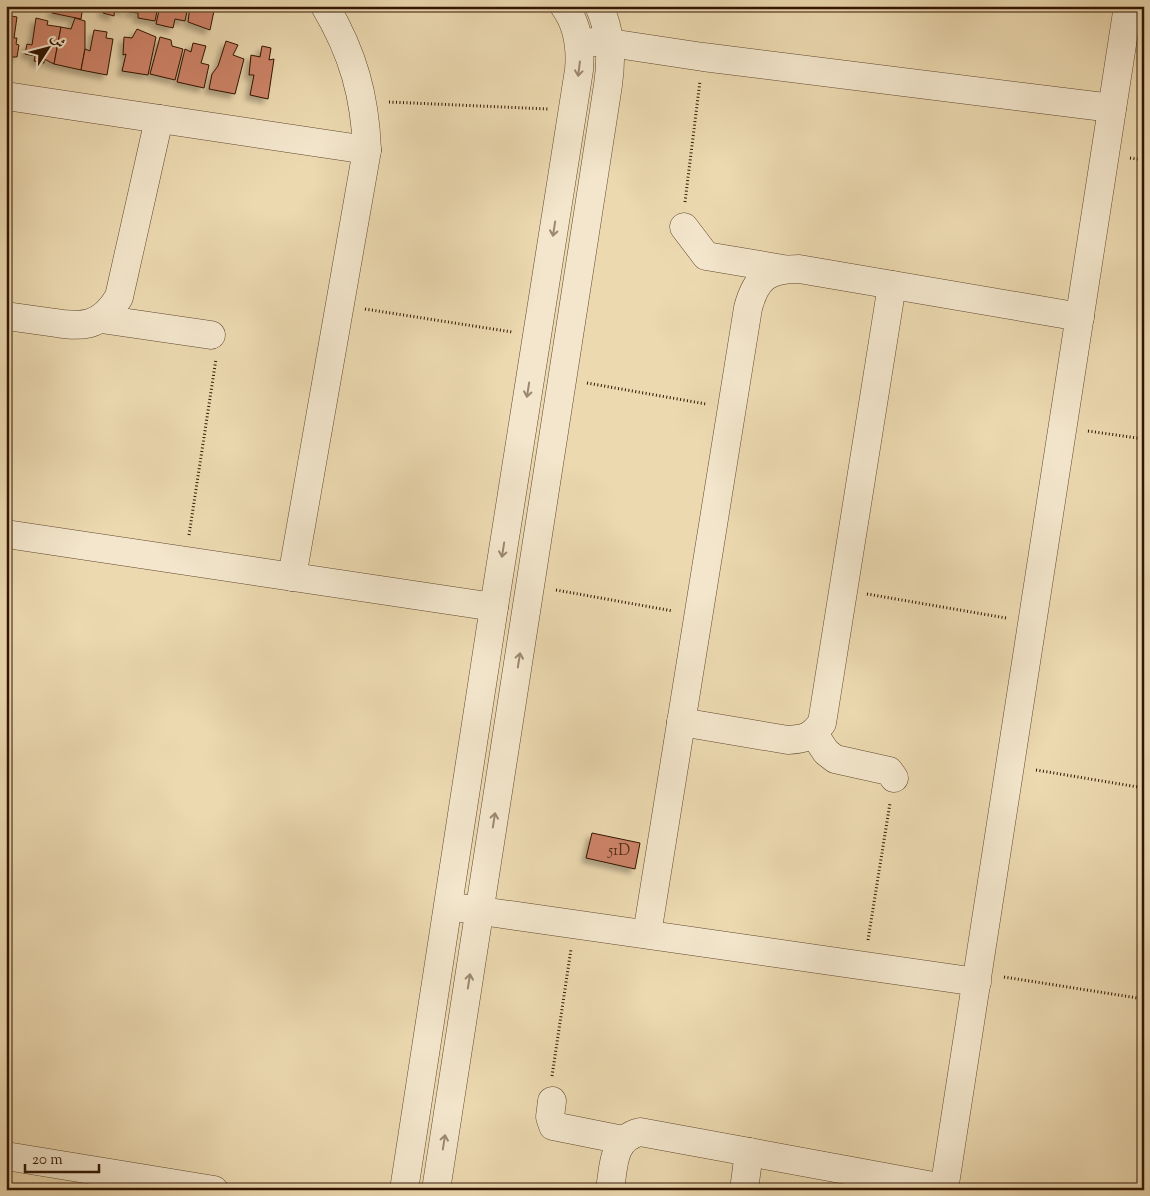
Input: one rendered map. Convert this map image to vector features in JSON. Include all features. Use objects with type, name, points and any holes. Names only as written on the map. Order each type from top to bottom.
[{"type":"street","points":[[292,576],[367,150],[363,101],[352,60],[342,36],[325,6]]},
{"type":"street","points":[[404,1190],[579,70],[580,42],[575,26],[564,6]]},
{"type":"street","points":[[436,1190],[611,64],[610,43],[599,6]]},
{"type":"street","points":[[610,1190],[614,1159],[618,1149],[623,1140],[631,1134],[640,1132],[944,1189],[1128,6]]},
{"type":"street","points":[[580,42],[610,43],[703,57],[1112,108]]},
{"type":"street","points":[[6,96],[367,150]]},
{"type":"street","points":[[6,316],[74,326],[88,325],[101,319],[112,309],[118,297],[159,119]]},
{"type":"street","points":[[684,227],[706,256],[782,269],[799,269],[1080,317]]},
{"type":"street","points":[[647,934],[748,308],[753,290],[765,276],[782,269]]},
{"type":"street","points":[[681,722],[788,740],[802,739],[814,734],[822,723],[826,710],[892,285]]},
{"type":"street","points":[[101,319],[210,335]]},
{"type":"street","points":[[6,534],[494,607]]},
{"type":"street","points":[[814,734],[819,744],[835,759],[889,771],[894,778]]},
{"type":"street","points":[[448,906],[864,966],[977,977]]},
{"type":"street","points":[[551,1092],[550,1117],[553,1126],[623,1140]]},
{"type":"street","points":[[744,1190],[749,1152]]},
{"type":"street","points":[[6,1156],[204,1189]]},
{"type":"path","points":[[684,227],[683,222],[703,57]]},
{"type":"path","points":[[363,101],[573,110]]},
{"type":"path","points":[[340,305],[537,336]]},
{"type":"path","points":[[185,560],[218,351],[217,345],[210,335]]},
{"type":"path","points":[[562,378],[731,408]]},
{"type":"path","points":[[1063,427],[1144,440]]},
{"type":"path","points":[[530,586],[698,615]]},
{"type":"path","points":[[844,590],[1032,622]]},
{"type":"path","points":[[1010,766],[1144,788]]},
{"type":"path","points":[[864,966],[894,778]]},
{"type":"path","points":[[551,1092],[575,924]]},
{"type":"path","points":[[977,977],[1144,999]]},
{"type":"building","points":[[54,6],[83,6],[81,19],[52,13]]},
{"type":"building","points":[[103,6],[126,6],[125,12],[115,7],[114,16],[103,13]]},
{"type":"building","points":[[130,6],[158,6],[155,21],[138,18],[138,13],[129,12]]},
{"type":"building","points":[[160,6],[188,6],[185,21],[175,19],[173,28],[156,24]]},
{"type":"building","points":[[190,6],[215,6],[210,30],[188,22]]},
{"type":"building","points":[[6,15],[17,17],[14,38],[17,38],[16,44],[19,45],[17,57],[10,57],[8,61],[6,60]]},
{"type":"building","points":[[36,18],[48,21],[47,25],[61,27],[54,64],[44,59],[44,63],[34,61],[35,56],[25,54],[27,44],[32,45]]},
{"type":"building","points":[[75,18],[85,21],[85,49],[81,70],[54,64],[61,27],[71,29]]},
{"type":"building","points":[[137,29],[156,37],[148,75],[122,71],[126,54],[123,55],[124,37],[132,38]]},
{"type":"building","points":[[94,30],[107,32],[106,38],[113,39],[107,75],[81,70],[85,49],[90,51]]},
{"type":"building","points":[[160,37],[171,40],[172,46],[183,49],[175,80],[150,74]]},
{"type":"building","points":[[226,41],[238,45],[233,55],[244,59],[235,94],[209,89],[212,74],[218,66]]},
{"type":"building","points":[[193,43],[206,46],[201,63],[209,65],[204,88],[177,82],[185,49],[191,52]]},
{"type":"building","points":[[262,46],[271,48],[269,60],[274,59],[268,99],[250,95],[254,75],[249,75],[251,55],[260,57]]},
{"type":"building","points":[[592,833],[640,843],[635,869],[586,858]]}]
